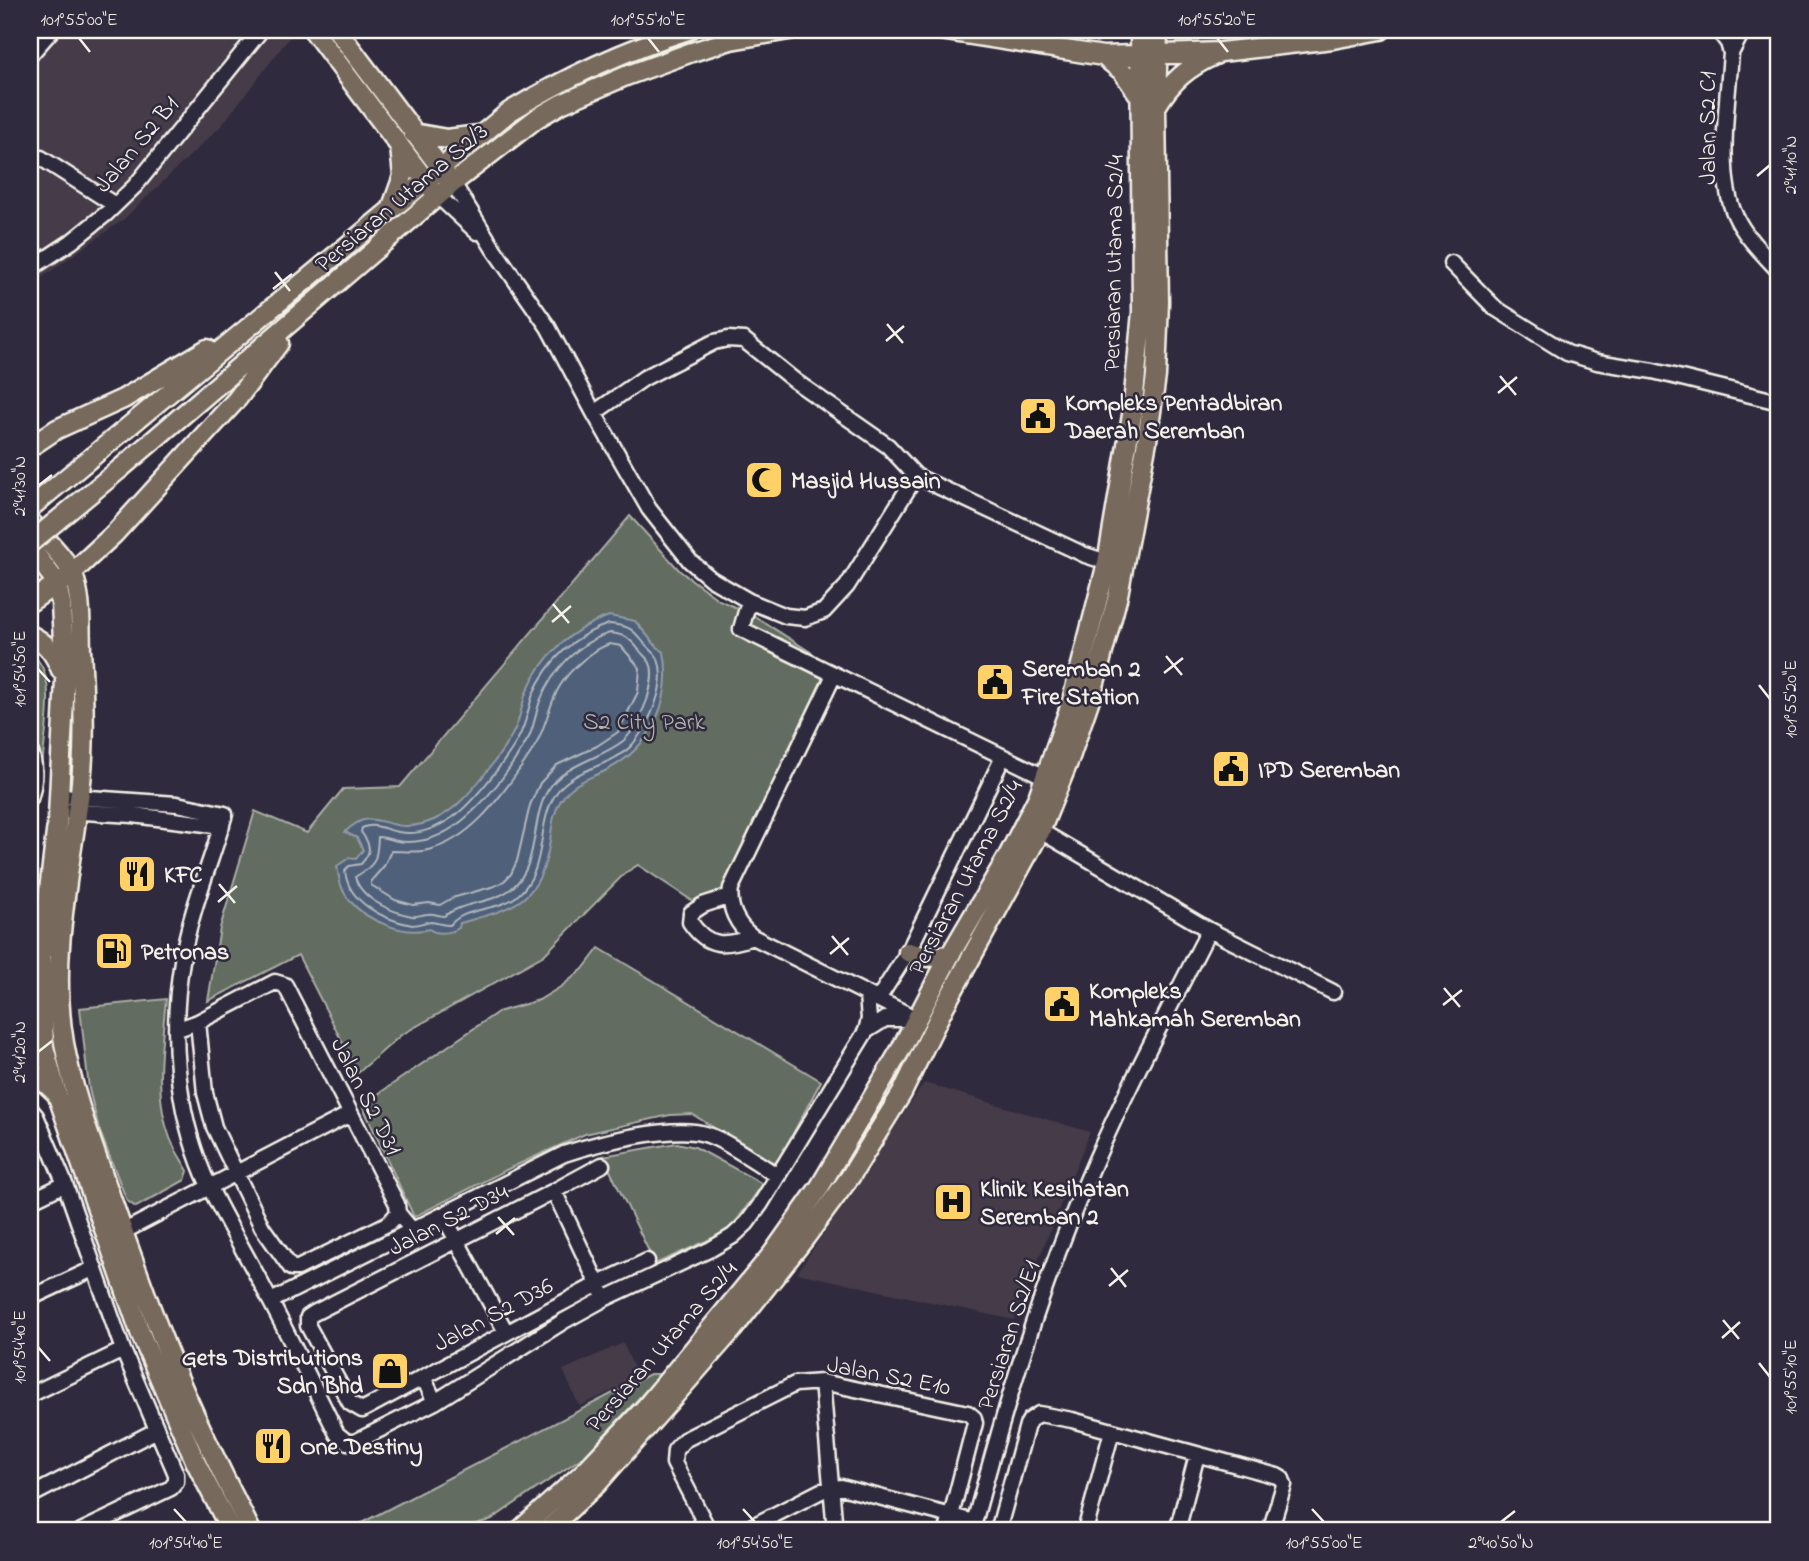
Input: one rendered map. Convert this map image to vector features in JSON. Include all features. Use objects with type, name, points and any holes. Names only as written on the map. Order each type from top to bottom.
[{"type":"main road","points":[[300,30],[315,47],[331,52]]},
{"type":"main road","points":[[314,30],[438,196]]},
{"type":"main road","points":[[337,30],[453,183]]},
{"type":"main road","name":"Persiaran Utama S2/3","points":[[30,508],[509,112],[551,86],[621,54],[688,30]]},
{"type":"main road","name":"Persiaran Utama S2/3","points":[[30,545],[509,138],[561,104],[626,76],[730,40],[789,30]]},
{"type":"main road","points":[[940,30],[1102,56],[1221,52],[1333,39],[1381,30]]},
{"type":"main road","name":"Persiaran Utama S2/4","points":[[546,1531],[597,1484],[733,1329],[850,1177],[902,1093],[1033,827],[1079,706],[1147,441],[1156,376],[1159,302],[1156,108],[1149,54],[1140,30]]},
{"type":"main road","name":"Persiaran Utama S2/4","points":[[1115,565],[1142,312],[1139,95],[1158,30]]},
{"type":"main road","points":[[1156,108],[1166,90],[1181,74],[1221,52]]},
{"type":"main road","points":[[1102,56],[1123,72],[1139,95]]},
{"type":"main road","points":[[414,133],[447,139],[479,135]]},
{"type":"main road","points":[[391,207],[403,176],[399,145]]},
{"type":"main road","points":[[30,602],[65,578],[114,534],[237,399],[300,315]]},
{"type":"main road","points":[[30,447],[57,429],[123,399],[254,321]]},
{"type":"main road","points":[[30,430],[57,429]]},
{"type":"main road","points":[[30,521],[65,578],[78,606],[82,664],[82,752],[78,804],[60,929],[59,991],[67,1059],[141,1335],[196,1464],[231,1531]]},
{"type":"main road","points":[[30,545],[65,578]]},
{"type":"main road","points":[[65,578],[61,604],[65,679],[59,803],[41,957],[37,1051],[49,1067],[57,1094],[116,1235],[206,1441],[251,1531]]},
{"type":"main road","points":[[30,635],[41,640],[53,652],[65,679]]},
{"type":"main road","name":"Persiaran Utama S2/4","points":[[519,1531],[585,1471],[645,1408],[772,1253],[819,1188],[1008,856],[1033,827],[1045,777],[1079,706]]},
{"type":"main road","points":[[908,952],[927,957],[950,955]]},
{"type":"main road","points":[[916,1019],[926,1018],[944,1007]]},
{"type":"main road","points":[[31,1076],[42,1080],[57,1094]]},
{"type":"street","points":[[32,47],[52,30]]},
{"type":"street","name":"Jalan S2 B1","points":[[30,269],[71,242],[135,186],[261,30]]},
{"type":"street","name":"Jalan S2 C1","points":[[1718,30],[1728,43],[1731,53],[1725,167],[1728,192],[1734,214],[1745,232],[1779,271]]},
{"type":"street","name":"Jalan S2 C1","points":[[1731,53],[1743,30]]},
{"type":"street","points":[[30,162],[41,158],[116,205]]},
{"type":"street","points":[[453,183],[493,248],[548,327],[649,509],[690,561],[711,579],[749,601],[786,616],[804,618],[824,611],[847,586],[916,476]]},
{"type":"street","points":[[438,196],[493,248]]},
{"type":"street","points":[[1451,263],[1495,308],[1567,353],[1779,402]]},
{"type":"street","points":[[594,414],[644,378],[714,342],[727,339],[744,340],[794,380],[888,446],[916,476],[1115,565]]},
{"type":"street","points":[[749,601],[741,629],[1045,777]]},
{"type":"street","points":[[834,675],[731,888],[733,912],[743,930],[753,937],[916,1019]]},
{"type":"street","points":[[30,750],[34,761],[30,799]]},
{"type":"street","points":[[59,803],[133,815],[224,820],[187,936],[179,989],[180,1092],[193,1143],[210,1188],[271,1301],[337,1434],[346,1442],[355,1442],[435,1402],[604,1299],[733,1236],[760,1205],[866,1031],[873,997],[908,952],[1003,757]]},
{"type":"street","points":[[1033,827],[1209,930],[1333,992]]},
{"type":"street","points":[[730,896],[703,905],[691,913],[690,922],[697,932],[712,943],[729,945],[753,937]]},
{"type":"street","name":"Persiaran S2/E1","points":[[973,1527],[1029,1332],[1056,1259],[1095,1163],[1209,930]]},
{"type":"street","name":"Jalan S2 D31","points":[[198,1022],[275,982],[285,985],[397,1204],[398,1213],[412,1230]]},
{"type":"street","points":[[866,1031],[889,1018],[916,1019]]},
{"type":"street","points":[[178,1029],[198,1022],[209,1113],[220,1144],[262,1227],[291,1268],[298,1268],[389,1223],[398,1213]]},
{"type":"street","points":[[37,1051],[64,1040]]},
{"type":"street","points":[[31,1076],[67,1059]]},
{"type":"street","points":[[30,1109],[36,1116],[65,1184],[122,1350],[176,1474],[176,1482],[171,1488],[81,1531]]},
{"type":"street","points":[[116,1235],[350,1114]]},
{"type":"street","points":[[271,1301],[564,1154],[589,1146],[675,1131],[691,1131],[709,1135],[778,1176]]},
{"type":"street","name":"Jalan S2 D34","points":[[362,1410],[350,1403],[308,1326],[308,1317],[602,1165]]},
{"type":"street","points":[[30,1201],[65,1184]]},
{"type":"street","points":[[554,1191],[604,1299]]},
{"type":"street","points":[[443,1215],[506,1332]]},
{"type":"street","name":"Jalan S2 D36","points":[[362,1410],[506,1332],[647,1261]]},
{"type":"street","points":[[30,1298],[94,1268]]},
{"type":"street","points":[[30,1395],[122,1350]]},
{"type":"street","points":[[423,1377],[435,1402]]},
{"type":"street","points":[[822,1382],[835,1531]]},
{"type":"street","name":"Jalan S2 E10","points":[[709,1531],[674,1463],[675,1450],[684,1440],[795,1384],[822,1382],[968,1413],[974,1418],[975,1423],[951,1516]]},
{"type":"street","points":[[998,1531],[1027,1425],[1039,1414],[1277,1476],[1282,1479],[1284,1485],[1270,1531]]},
{"type":"street","points":[[30,1496],[157,1430]]},
{"type":"street","points":[[1085,1531],[1112,1431]]},
{"type":"street","points":[[1177,1531],[1197,1455]]},
{"type":"street","points":[[743,1531],[821,1491],[850,1487],[951,1516],[973,1527]]},
{"type":"street","points":[[947,1531],[951,1516]]},
{"type":"shaded area","points":[[54,30],[285,30],[290,37],[221,126],[124,219],[30,286],[30,57]]},
{"type":"shaded area","name":"Klinik Kesihatan Seremban 2","points":[[924,1083],[1090,1132],[1014,1320],[797,1273]]},
{"type":"shaded area","points":[[623,1343],[639,1379],[579,1406],[563,1370]]},
{"type":"green space","name":"S2 City Park","points":[[630,516],[680,571],[719,600],[754,616],[834,667],[719,896],[694,902],[638,865],[625,873],[544,955],[401,1035],[358,1073],[298,955],[208,1001],[220,928],[255,811],[307,833],[343,789],[400,787]]},
{"type":"green space","points":[[30,653],[39,661],[47,686],[43,758],[30,740]]},
{"type":"green space","points":[[599,948],[821,1081],[780,1158],[774,1162],[767,1161],[692,1114],[670,1115],[585,1134],[508,1169],[414,1217],[362,1105],[498,1012],[539,1000],[562,986],[583,969]]},
{"type":"green space","points":[[166,999],[160,1069],[162,1104],[170,1138],[188,1171],[185,1180],[136,1207],[127,1201],[99,1129],[89,1089],[80,1008]]},
{"type":"green space","points":[[677,1143],[695,1147],[763,1184],[734,1224],[722,1234],[655,1264],[603,1156]]},
{"type":"green space","points":[[650,1374],[661,1374],[586,1455],[492,1519],[455,1531],[346,1531]]},
{"type":"water","points":[[609,616],[635,621],[664,652],[666,670],[662,704],[656,720],[637,748],[609,769],[568,791],[558,806],[545,862],[531,890],[510,907],[460,923],[459,928],[444,933],[386,925],[357,908],[344,893],[337,866],[349,858],[356,859],[363,850],[357,838],[345,832],[367,819],[395,825],[420,825],[435,820],[455,806],[475,786],[505,746],[515,729],[526,693],[540,667],[570,636]]},
{"type":"place","name":"Kompleks Pentadbiran Daerah Seremban","points":[[1038,416]]},
{"type":"place","name":"Masjid Hussain","points":[[764,480]]},
{"type":"place","name":"Seremban 2 Fire Station","points":[[995,682]]},
{"type":"place","name":"IPD Seremban","points":[[1231,769]]},
{"type":"place","name":"KFC","points":[[137,874]]},
{"type":"place","name":"Petronas","points":[[114,951]]},
{"type":"place","name":"Kompleks Mahkamah Seremban","points":[[1062,1004]]},
{"type":"place","name":"Klinik Kesihatan Seremban 2","points":[[953,1202]]},
{"type":"place","name":"Gets Distributions Sdn Bhd","points":[[390,1371]]},
{"type":"place","name":"One Destiny","points":[[273,1446]]}]
